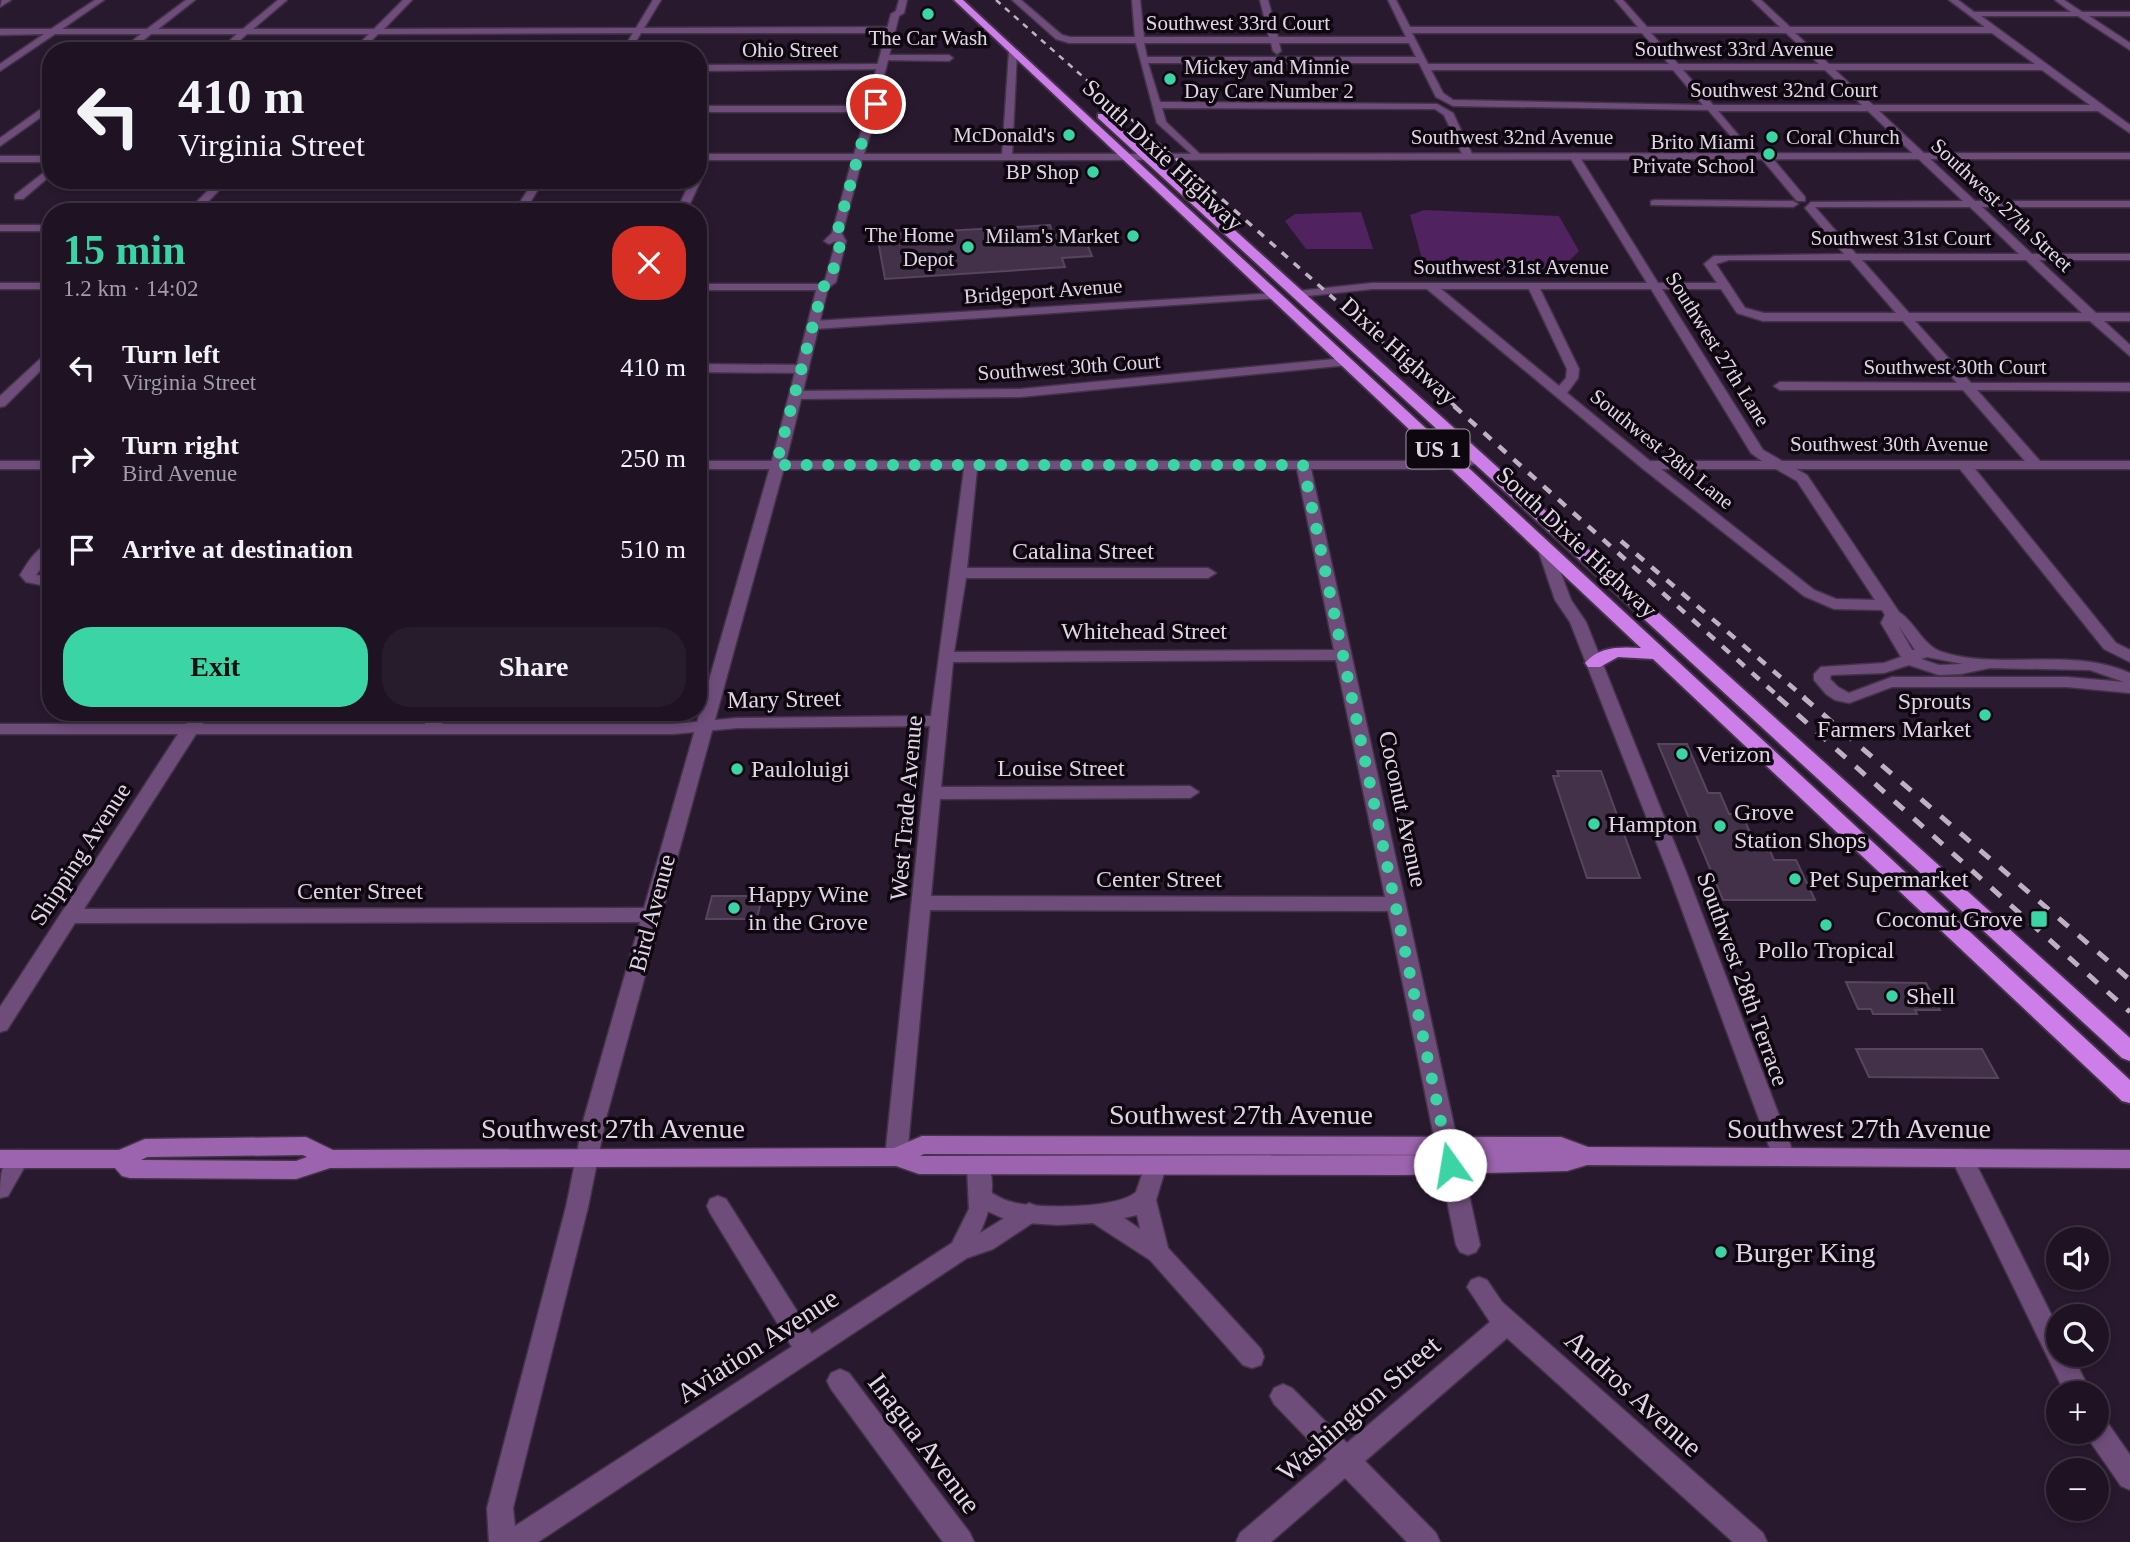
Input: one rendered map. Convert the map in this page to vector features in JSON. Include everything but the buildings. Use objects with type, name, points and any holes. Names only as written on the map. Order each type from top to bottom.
[{"type":"highway","name":"South Dixie Highway","points":[[958,0],[2130,1094]]},
{"type":"highway","points":[[975,0],[995,19]]},
{"type":"highway","name":"Dixie Highway","points":[[1098,112],[2130,1052]]},
{"type":"highway","points":[[1594,663],[1607,654],[1620,651],[1659,654]]},
{"type":"main road","name":"Southwest 27th Avenue","points":[[896,1157],[922,1145],[1013,1144],[1448,1154],[1567,1162],[1587,1156],[2130,1159]]},
{"type":"main road","points":[[978,1166],[991,1151],[1013,1144]]},
{"type":"main road","name":"Southwest 27th Avenue","points":[[9,1159],[121,1159],[130,1169],[296,1170],[330,1159],[896,1157],[919,1166],[1155,1167],[1448,1154]]},
{"type":"street","points":[[0,5],[7,0]]},
{"type":"street","points":[[0,68],[100,0]]},
{"type":"street","points":[[136,42],[191,0]]},
{"type":"street","points":[[233,42],[283,0]]},
{"type":"street","points":[[365,42],[408,0]]},
{"type":"street","points":[[631,42],[657,0]]},
{"type":"street","name":"Bird Avenue","points":[[894,0],[890,12],[895,14],[900,13],[903,0]]},
{"type":"street","name":"Southwest 33rd Court","points":[[1016,0],[1059,37],[1065,39],[1412,40]]},
{"type":"street","points":[[1136,0],[1143,60],[1165,127],[1197,156]]},
{"type":"street","points":[[1264,0],[1278,60]]},
{"type":"street","points":[[1392,0],[1468,156]]},
{"type":"street","points":[[1619,0],[1751,156]]},
{"type":"street","name":"Southwest 27th Street","points":[[1756,0],[2130,352]]},
{"type":"street","points":[[1953,0],[2130,130]]},
{"type":"street","points":[[2059,0],[2130,47]]},
{"type":"street","name":"Bird Avenue","points":[[707,714],[796,395],[823,287],[830,282],[840,244],[837,233],[871,109],[876,104],[880,87],[877,85],[895,14]]},
{"type":"street","points":[[1972,14],[2130,14]]},
{"type":"street","points":[[0,32],[891,30]]},
{"type":"street","points":[[1406,30],[1993,30]]},
{"type":"street","points":[[1007,156],[1013,51]]},
{"type":"street","points":[[882,63],[949,58]]},
{"type":"street","name":"Southwest 33rd Avenue","points":[[1143,60],[1675,67],[2044,67]]},
{"type":"street","name":"Ohio Street","points":[[707,68],[882,63]]},
{"type":"street","points":[[1012,70],[1030,67]]},
{"type":"street","name":"Southwest 32nd Court","points":[[1158,105],[2101,108]]},
{"type":"street","points":[[707,109],[871,109]]},
{"type":"street","points":[[0,143],[42,112]]},
{"type":"street","name":"Southwest 27th Lane","points":[[1574,156],[1758,453],[1802,478],[1890,610],[1926,651]]},
{"type":"street","points":[[1765,156],[2036,465]]},
{"type":"street","name":"Southwest 32nd Avenue","points":[[707,157],[2130,156]]},
{"type":"street","points":[[0,159],[42,159]]},
{"type":"street","points":[[19,197],[42,178]]},
{"type":"street","points":[[201,203],[216,189]]},
{"type":"street","points":[[1655,203],[2130,204]]},
{"type":"street","points":[[0,228],[42,228]]},
{"type":"street","name":"Southwest 31st Court","points":[[1724,286],[1710,265],[1714,259],[2130,257]]},
{"type":"street","points":[[0,286],[42,286]]},
{"type":"street","name":"Southwest 31st Avenue","points":[[1297,294],[1362,286],[1724,286]]},
{"type":"street","name":"Southwest 28th Lane","points":[[1430,286],[1647,465],[1813,595],[1834,604],[1890,610]]},
{"type":"street","points":[[1533,286],[1573,369],[1572,378],[1560,394]]},
{"type":"street","points":[[1724,286],[1741,310],[1753,316],[2130,317]]},
{"type":"street","points":[[707,287],[823,287]]},
{"type":"street","name":"Bridgeport Avenue","points":[[814,325],[1275,296]]},
{"type":"street","points":[[0,403],[42,362]]},
{"type":"street","name":"Southwest 30th Court","points":[[796,395],[1020,393],[1345,362]]},
{"type":"street","points":[[707,369],[803,369]]},
{"type":"street","name":"Southwest 30th Court","points":[[1780,386],[2130,387]]},
{"type":"street","points":[[707,465],[1303,465],[1454,464],[1480,460]]},
{"type":"street","points":[[0,465],[42,465]]},
{"type":"street","name":"West Trade Avenue","points":[[896,1157],[945,657],[959,573],[971,465]]},
{"type":"street","name":"Coconut Avenue","points":[[1303,465],[1448,1154]]},
{"type":"street","name":"Southwest 30th Avenue","points":[[1647,465],[2130,465]]},
{"type":"street","points":[[1965,466],[2103,638],[2128,657]]},
{"type":"street","name":"Southwest 28th Terrace","points":[[1544,547],[1559,591],[1594,663],[1696,920],[1784,1157]]},
{"type":"street","points":[[42,556],[31,567],[28,578],[42,580]]},
{"type":"street","name":"Catalina Street","points":[[959,573],[1208,573]]},
{"type":"street","name":"Southwest 27th Lane","points":[[1890,610],[1889,623],[1910,659]]},
{"type":"street","points":[[2123,675],[2090,665],[1989,663],[1945,658],[1926,651],[1884,668],[1827,670],[1822,674],[1822,680],[1834,693],[1854,697],[1866,695],[1879,683],[1892,682],[2075,682],[2130,688]]},
{"type":"street","name":"Whitehead Street","points":[[945,657],[1343,654]]},
{"type":"street","points":[[1910,659],[1924,667],[1938,669],[1973,668],[1989,663]]},
{"type":"street","name":"Shipping Avenue","points":[[0,1024],[197,721]]},
{"type":"street","points":[[431,729],[435,721]]},
{"type":"street","name":"Bird Avenue","points":[[503,1542],[500,1508],[588,1158],[595,1118],[705,721]]},
{"type":"street","name":"Mary Street","points":[[0,729],[673,729],[737,723],[939,721]]},
{"type":"street","name":"Louise Street","points":[[932,793],[1190,792]]},
{"type":"street","name":"Center Street","points":[[922,904],[1396,904]]},
{"type":"street","name":"Center Street","points":[[69,916],[651,915]]},
{"type":"street","points":[[1448,1154],[1468,1245]]},
{"type":"street","points":[[1962,1158],[2046,1330]]},
{"type":"street","points":[[0,1189],[9,1159]]},
{"type":"street","name":"Aviation Avenue","points":[[514,1542],[960,1250],[978,1217],[982,1198],[978,1166]]},
{"type":"street","points":[[1155,1167],[1144,1199],[1147,1217],[1157,1240],[1158,1253]]},
{"type":"street","points":[[982,1198],[1009,1211],[1098,1214],[1129,1209],[1144,1199]]},
{"type":"street","points":[[718,1206],[807,1349]]},
{"type":"street","points":[[960,1250],[985,1242],[1029,1213]]},
{"type":"street","points":[[1098,1214],[1158,1253],[1252,1357]]},
{"type":"street","name":"Andros Avenue","points":[[1479,1287],[1493,1310],[1753,1542]]},
{"type":"street","name":"Washington Street","points":[[1250,1542],[1507,1323]]},
{"type":"street","name":"Inagua Avenue","points":[[840,1381],[960,1542]]},
{"type":"street","points":[[1283,1396],[1426,1542]]},
{"type":"street","points":[[2107,1444],[2130,1477]]},
{"type":"shaded area","points":[[1424,210],[1559,216],[1579,251],[1569,261],[1528,273],[1451,272],[1423,262],[1410,215]]},
{"type":"shaded area","points":[[1361,212],[1373,249],[1306,249],[1285,221],[1295,214]]},
{"type":"railway","points":[[996,0],[1200,180]]},
{"type":"railway","points":[[1198,178],[1456,407]]},
{"type":"railway","points":[[1454,406],[1780,698]]},
{"type":"railway","points":[[1621,541],[1805,698]]},
{"type":"railway","points":[[1778,697],[2130,1012]]},
{"type":"railway","points":[[1803,697],[2130,980]]},
{"type":"place","name":"The Car Wash","points":[[928,14]]},
{"type":"place","name":"Mickey and Minnie Day Care Number 2","points":[[1170,79]]},
{"type":"place","name":"McDonald's","points":[[1069,135]]},
{"type":"place","name":"Coral Church","points":[[1772,137]]},
{"type":"place","name":"Brito Miami Private School","points":[[1769,154]]},
{"type":"place","name":"BP Shop","points":[[1093,172]]},
{"type":"place","name":"Milam's Market","points":[[1133,236]]},
{"type":"place","name":"The Home Depot","points":[[968,247]]},
{"type":"place","name":"Sprouts Farmers Market","points":[[1985,715]]},
{"type":"place","name":"Verizon","points":[[1682,754]]},
{"type":"place","name":"Pauloluigi","points":[[737,769]]},
{"type":"place","name":"Hampton","points":[[1594,824]]},
{"type":"place","name":"Grove Station Shops","points":[[1720,826]]},
{"type":"place","name":"Pet Supermarket","points":[[1795,879]]},
{"type":"place","name":"Happy Wine in the Grove","points":[[734,908]]},
{"type":"place","name":"Coconut Grove","points":[[2039,919]]},
{"type":"place","name":"Pollo Tropical","points":[[1826,925]]},
{"type":"place","name":"Shell","points":[[1892,996]]},
{"type":"place","name":"Burger King","points":[[1721,1252]]},
{"type":"route","points":[[876,104],[871,109],[837,233],[841,241],[830,282],[823,287],[776,465],[1303,465],[1450,1165]]}]
